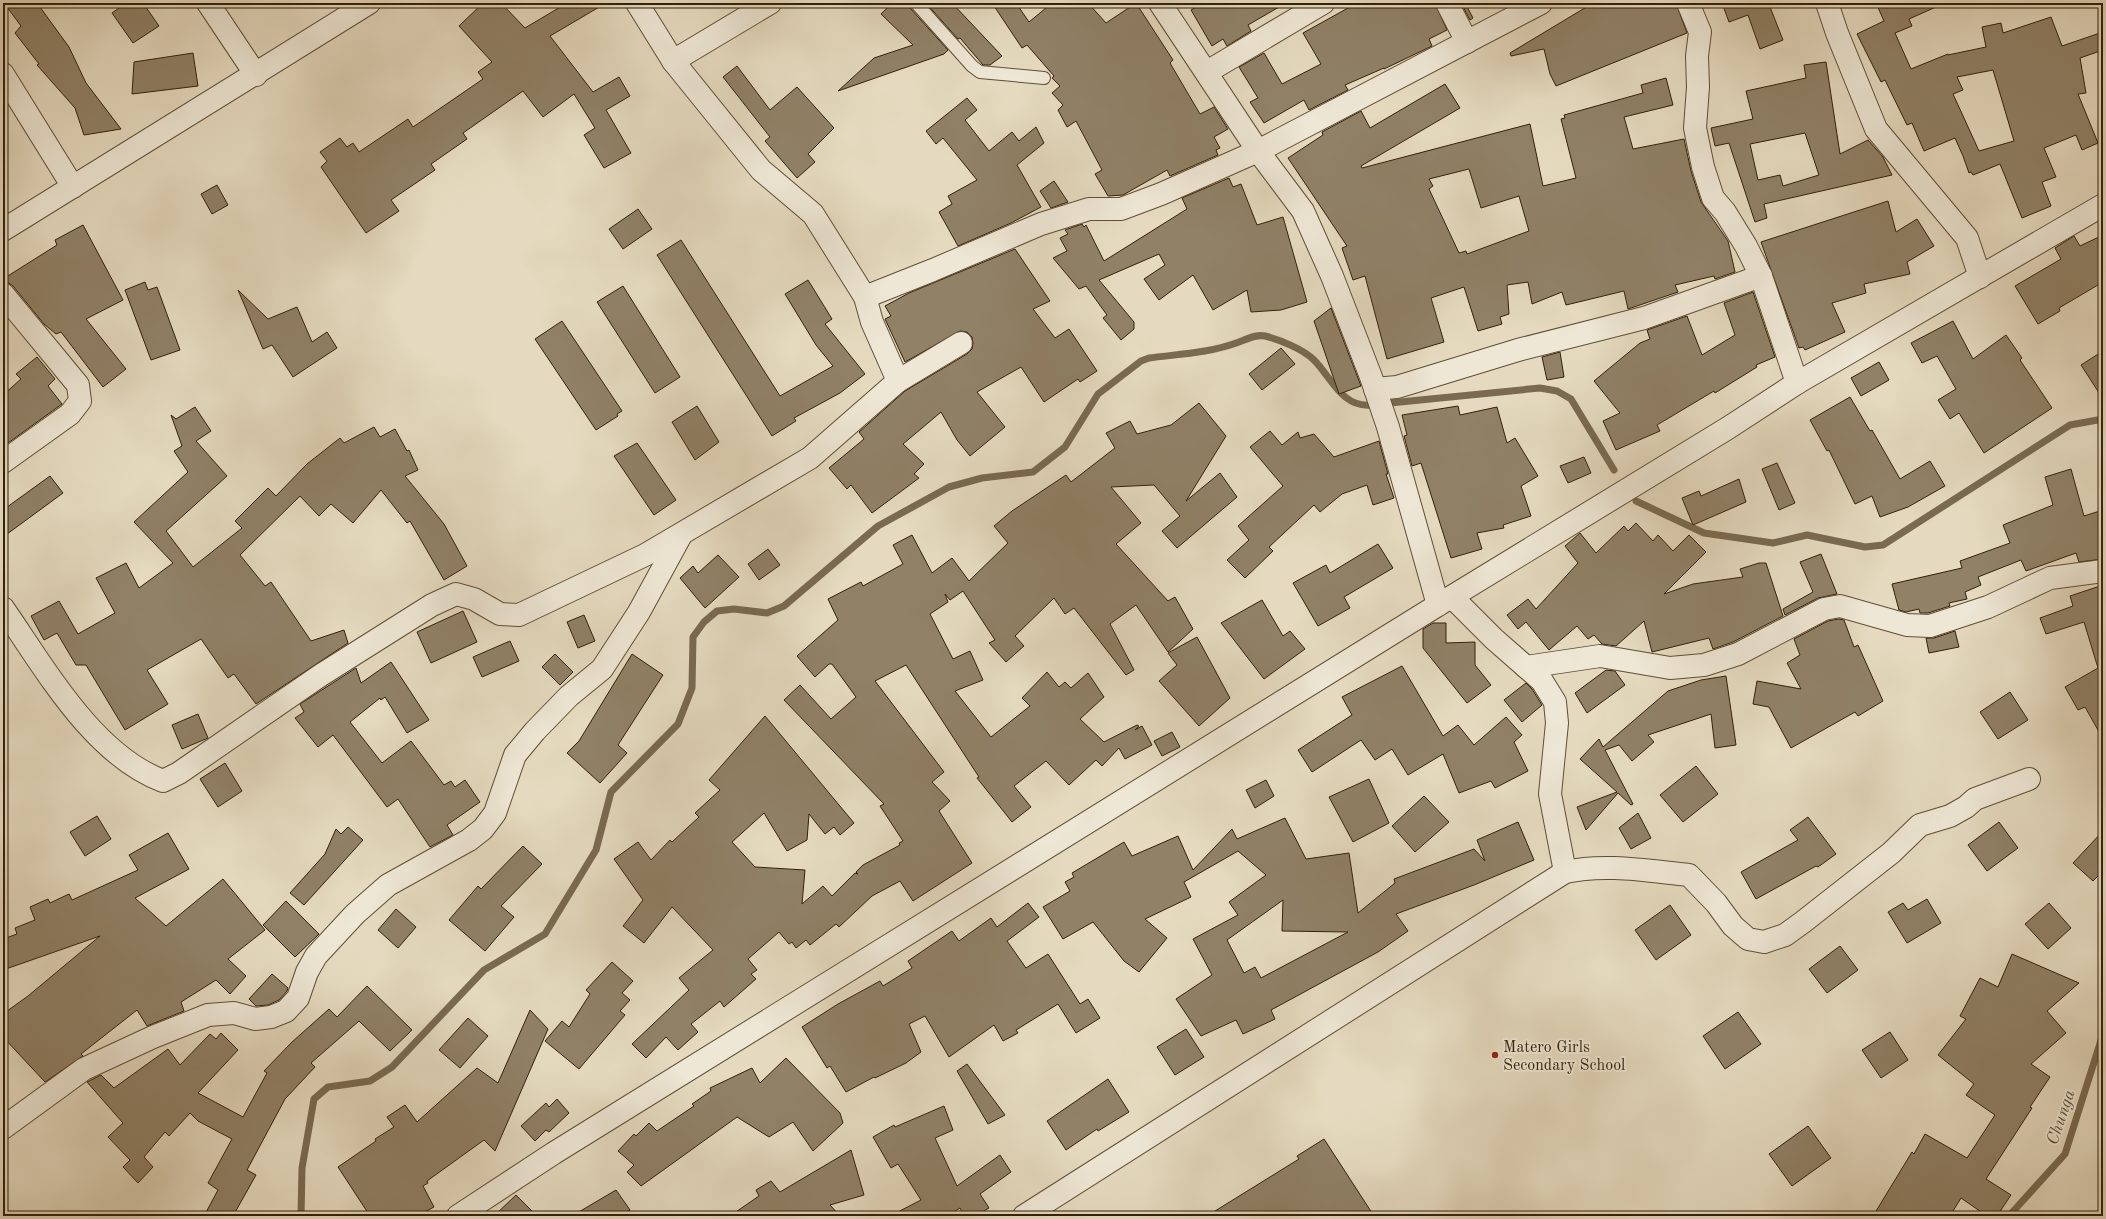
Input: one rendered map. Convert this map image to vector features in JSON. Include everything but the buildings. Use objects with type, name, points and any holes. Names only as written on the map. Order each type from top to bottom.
[{"type":"street","points":[[208,3],[256,75]]},
{"type":"street","points":[[3,230],[256,75],[369,3]]},
{"type":"street","points":[[637,3],[673,61],[761,170],[813,214],[864,297],[872,322],[898,381]]},
{"type":"street","points":[[673,61],[770,3]]},
{"type":"street","points":[[1160,3],[1258,151],[1303,211],[1332,276],[1375,389],[1445,601],[1542,681],[1555,702],[1557,723],[1550,794],[1565,872]]},
{"type":"street","points":[[1207,72],[1323,3]]},
{"type":"street","points":[[1447,3],[1466,42]]},
{"type":"street","points":[[864,297],[933,270],[1040,224],[1089,208],[1121,209],[1161,194],[1258,151],[1541,3]]},
{"type":"street","points":[[1688,3],[1700,32],[1697,56],[1698,86],[1695,128],[1703,167],[1713,198],[1725,212],[1761,276],[1797,383]]},
{"type":"street","points":[[1827,3],[1837,33],[1876,129],[1967,238],[1980,277]]},
{"type":"street","points":[[3,74],[73,187]]},
{"type":"street","points":[[458,1216],[568,1144],[1445,601],[1728,428],[1797,383],[2103,205]]},
{"type":"street","points":[[1375,389],[1397,387],[1518,350],[1644,318],[1761,276]]},
{"type":"street","points":[[3,294],[78,385],[80,401],[70,414],[3,462]]},
{"type":"street","points":[[3,608],[84,723],[114,752],[148,776],[163,781],[179,774],[321,675],[432,605],[456,594],[474,599],[500,614],[520,615],[645,555],[810,458],[898,381],[961,343]]},
{"type":"street","points":[[3,1128],[84,1069],[153,1037],[208,1015],[234,1013],[255,1019],[271,1018],[286,1011],[298,998],[307,972],[316,956],[355,914],[388,885],[469,840],[483,829],[495,813],[515,755],[535,731],[570,696],[602,669],[639,612],[681,534]]},
{"type":"street","points":[[1526,667],[1600,656],[1670,668],[1704,665],[1738,654],[1824,609],[1840,606],[1907,625],[1930,626],[1988,607],[2050,578],[2103,571]]},
{"type":"street","points":[[1024,1216],[1565,872],[1580,868],[1617,868],[1689,875],[1716,903],[1733,926],[1748,939],[1764,942],[1785,935],[1803,922],[1891,853],[1920,825],[1950,816],[1966,807],[1974,799],[2029,779]]},
{"type":"lane","points":[[916,3],[972,66],[980,72],[1044,78]]},
{"type":"waterway","points":[[301,1216],[302,1168],[314,1099],[328,1087],[370,1081],[392,1067],[484,970],[545,934],[596,850],[611,792],[678,724],[692,688],[693,637],[704,622],[717,611],[734,609],[767,613],[784,606],[878,526],[949,487],[982,478],[1033,472],[1065,447],[1098,394],[1141,361],[1149,358],[1217,349],[1255,336],[1265,336],[1284,342],[1304,352],[1314,360],[1345,397],[1352,402],[1361,405],[1371,405]]},
{"type":"waterway","points":[[1390,403],[1540,388],[1557,391],[1571,399],[1614,470]]},
{"type":"waterway","points":[[1636,501],[1704,533],[1773,543],[1807,535],[1865,547],[1883,545],[2070,425],[2103,419]]},
{"type":"waterway","name":"Chunga","points":[[2009,1216],[2065,1154],[2103,1034]]},
{"type":"place","name":"Matero Girls Secondary School","points":[[1495,1055]]}]
